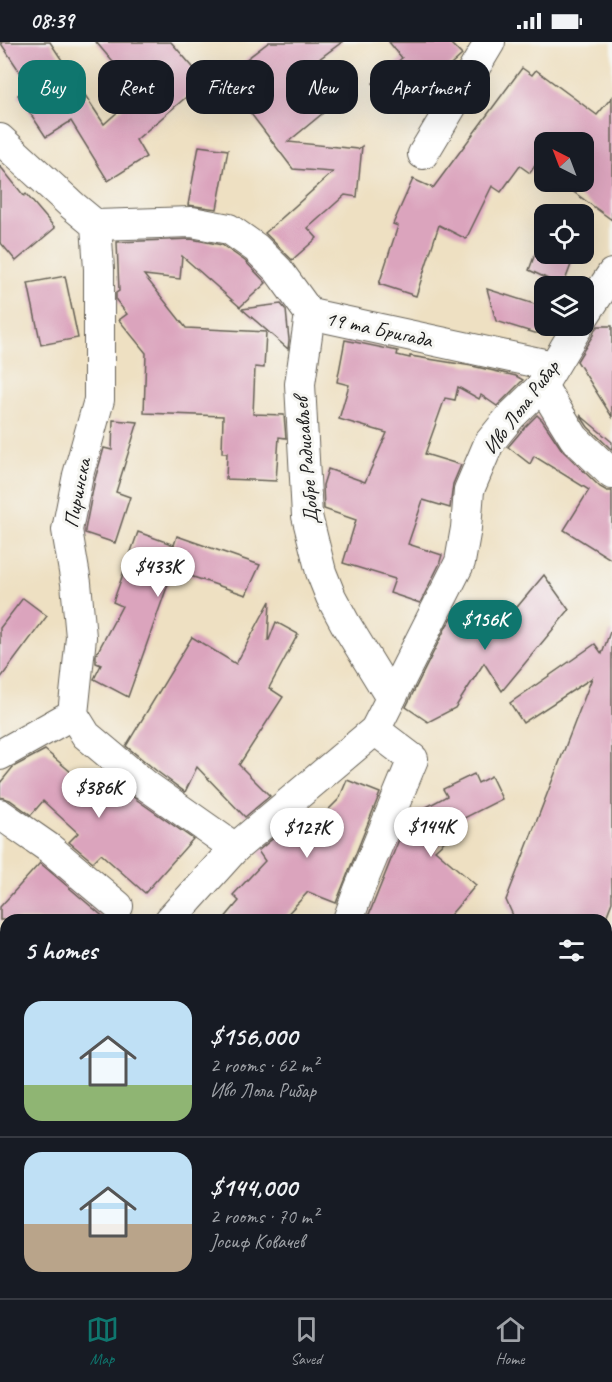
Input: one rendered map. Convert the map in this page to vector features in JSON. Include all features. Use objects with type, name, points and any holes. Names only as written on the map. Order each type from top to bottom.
[{"type":"street","points":[[423,154],[490,42]]},
{"type":"street","points":[[0,139],[96,225]]},
{"type":"street","name":"19 та Бригада","points":[[96,225],[192,222],[229,230],[256,248],[278,270],[310,314],[548,376]]},
{"type":"street","name":"Пиринска","points":[[73,714],[81,637],[76,583],[67,530],[78,475],[99,400],[99,268],[96,225]]},
{"type":"street","points":[[594,301],[612,273]]},
{"type":"street","name":"Добре Радисављев","points":[[310,314],[300,384],[307,516],[321,572],[331,597],[391,698]]},
{"type":"street","name":"Иво Лола Рибар","points":[[175,914],[235,848],[375,730],[460,562],[469,490],[489,443],[548,376],[572,336]]},
{"type":"street","points":[[548,376],[574,438],[612,474]]},
{"type":"street","points":[[0,755],[73,714],[86,735],[147,786],[235,848]]},
{"type":"street","points":[[350,914],[413,759],[375,730]]},
{"type":"street","points":[[0,814],[49,849],[118,906]]},
{"type":"building","points":[[0,42],[50,42],[62,60],[18,60],[18,69]]},
{"type":"building","points":[[96,42],[171,42],[187,60],[186,97],[174,108],[174,60],[111,60]]},
{"type":"building","points":[[269,42],[342,42],[318,60],[286,60],[286,114],[322,114],[288,142],[358,149],[362,146],[357,197],[345,195],[308,228],[317,238],[292,260],[265,233],[333,172],[293,169],[251,114],[274,114],[274,60],[245,60]]},
{"type":"building","points":[[389,42],[449,42],[462,55],[456,60],[400,60],[402,58]]},
{"type":"building","points":[[522,68],[532,75],[536,70],[597,115],[612,97],[612,220],[594,207],[594,204],[590,204],[574,192],[594,192],[594,132],[534,132],[534,167],[530,173],[520,166],[501,192],[492,186],[466,239],[439,225],[416,296],[379,284],[398,226],[393,224],[413,179],[433,188]]},
{"type":"building","points":[[86,97],[104,124],[115,114],[166,114],[136,140],[146,157],[108,181],[71,121],[46,137],[31,114],[86,114]]},
{"type":"building","points":[[199,146],[228,150],[217,209],[188,205]]},
{"type":"building","points":[[0,166],[24,196],[26,194],[55,228],[16,261],[0,242]]},
{"type":"building","points":[[191,239],[222,245],[245,261],[266,283],[240,307],[182,256],[180,279],[144,275],[186,328],[266,332],[264,368],[255,367],[253,414],[284,415],[286,438],[279,437],[276,481],[226,479],[227,453],[222,453],[223,416],[144,413],[146,353],[119,320],[127,314],[116,300],[116,293],[119,291],[117,242]]},
{"type":"building","points":[[534,257],[534,264],[571,264],[567,276],[542,276],[529,270]]},
{"type":"building","points":[[65,276],[78,338],[41,345],[28,283]]},
{"type":"building","points":[[487,289],[534,304],[534,333],[496,321]]},
{"type":"building","points":[[281,304],[286,310],[288,349],[242,309]]},
{"type":"building","points":[[598,326],[612,326],[612,417],[577,361],[594,336]]},
{"type":"building","points":[[345,340],[398,351],[397,355],[410,358],[410,356],[472,366],[516,376],[523,380],[497,406],[481,395],[479,399],[458,387],[455,400],[445,398],[425,454],[461,465],[453,484],[450,508],[423,500],[408,544],[442,555],[420,603],[390,593],[395,579],[343,563],[356,520],[324,509],[323,485],[328,469],[365,482],[387,433],[339,419],[349,385],[337,382]]},
{"type":"building","points":[[537,415],[562,450],[600,487],[612,491],[612,560],[564,530],[589,490],[534,456],[530,464],[508,447]]},
{"type":"building","points":[[580,415],[612,442],[612,450],[588,427]]},
{"type":"building","points":[[113,420],[138,422],[116,492],[130,497],[115,543],[85,533],[95,479],[104,448],[112,450]]},
{"type":"building","points":[[138,532],[174,545],[177,536],[260,565],[246,595],[173,570],[128,697],[94,679],[101,665],[96,663],[96,655],[122,606],[113,602]]},
{"type":"building","points":[[544,575],[569,610],[502,691],[484,663],[455,708],[428,722],[406,707],[447,625],[458,609],[497,631]]},
{"type":"building","points":[[23,598],[47,616],[0,679],[0,628]]},
{"type":"building","points":[[270,601],[268,640],[276,622],[298,634],[269,688],[283,697],[239,765],[270,796],[245,817],[197,767],[185,792],[126,746],[192,637],[236,664]]},
{"type":"building","points":[[610,632],[612,632],[612,902],[607,914],[512,914],[506,900],[592,678],[523,723],[510,703],[595,644],[602,654]]},
{"type":"building","points":[[45,750],[98,795],[112,779],[137,800],[193,839],[145,893],[101,854],[93,862],[69,842],[78,833],[43,801],[31,815],[10,800],[0,797],[0,783],[13,767]]},
{"type":"building","points":[[474,774],[478,783],[491,776],[502,799],[464,818],[435,850],[476,885],[451,914],[369,914],[408,817],[447,796],[443,789]]},
{"type":"building","points":[[347,780],[380,793],[336,903],[308,892],[288,914],[228,914],[239,901],[233,895],[265,861],[258,851],[307,810],[316,822],[339,799]]},
{"type":"building","points":[[40,863],[100,914],[0,914],[0,907]]}]
